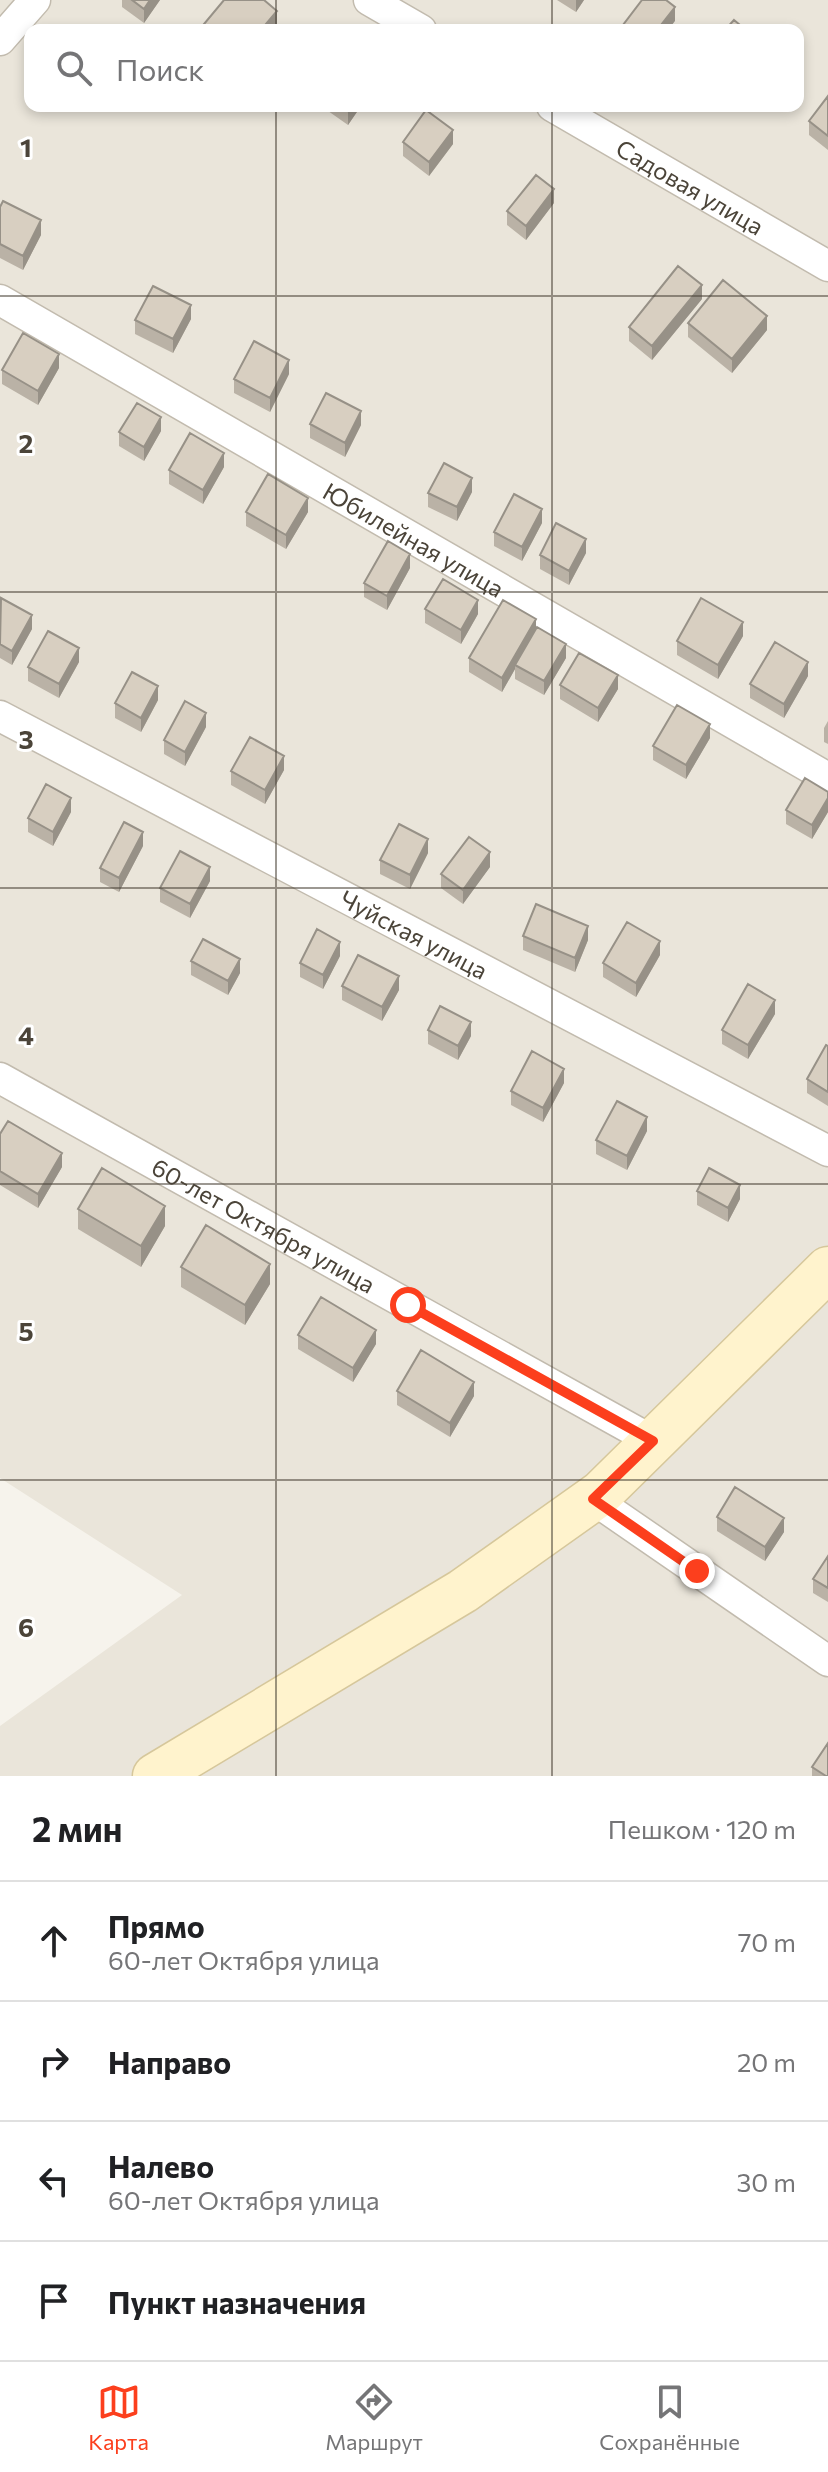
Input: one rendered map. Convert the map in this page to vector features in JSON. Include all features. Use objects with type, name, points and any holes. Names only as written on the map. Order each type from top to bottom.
[{"type":"street","points":[[0,40],[35,0]]},
{"type":"street","points":[[369,0],[411,24]]},
{"type":"street","name":"Садовая улица","points":[[562,112],[828,266]]},
{"type":"street","name":"Юбилейная улица","points":[[0,300],[828,778]]},
{"type":"street","name":"Чуйская улица","points":[[0,716],[828,1151]]},
{"type":"street","name":"60-лет Октября улица","points":[[0,1078],[653,1441]]},
{"type":"street","points":[[155,1776],[463,1591],[593,1499],[828,1269]]},
{"type":"street","points":[[593,1499],[828,1661]]},
{"type":"shaded area","points":[[0,0],[828,0],[828,1776],[0,1776],[0,1726],[182,1595],[0,1478]]},
{"type":"building","points":[[132,0],[150,0],[144,9]]},
{"type":"building","points":[[224,0],[264,0],[277,11],[266,24],[204,24]]},
{"type":"building","points":[[642,0],[666,0],[675,7],[662,24],[624,24]]},
{"type":"building","points":[[828,96],[828,136],[809,121]]},
{"type":"building","points":[[425,112],[453,130],[429,162],[403,142]]},
{"type":"building","points":[[536,175],[554,189],[526,226],[507,211]]},
{"type":"building","points":[[3,201],[41,220],[23,256],[0,244],[0,207]]},
{"type":"building","points":[[678,266],[702,285],[652,346],[629,327]]},
{"type":"building","points":[[723,280],[767,316],[732,359],[688,323]]},
{"type":"building","points":[[153,286],[191,305],[173,339],[135,320]]},
{"type":"building","points":[[23,333],[59,354],[38,391],[2,370]]},
{"type":"building","points":[[254,341],[289,360],[270,398],[234,379]]},
{"type":"building","points":[[326,393],[361,411],[345,443],[310,424]]},
{"type":"building","points":[[137,403],[161,417],[144,447],[119,432]]},
{"type":"building","points":[[190,433],[224,453],[203,490],[169,470]]},
{"type":"building","points":[[444,463],[472,478],[457,507],[428,493]]},
{"type":"building","points":[[268,474],[308,498],[286,535],[246,512]]},
{"type":"building","points":[[514,494],[542,509],[522,547],[494,532]]},
{"type":"building","points":[[556,523],[586,539],[569,571],[540,555]]},
{"type":"building","points":[[388,541],[410,554],[387,596],[364,583]]},
{"type":"building","points":[[443,579],[478,600],[461,630],[425,609]]},
{"type":"building","points":[[1,598],[32,615],[12,651],[0,644]]},
{"type":"building","points":[[701,598],[743,622],[718,665],[677,641]]},
{"type":"building","points":[[503,600],[536,619],[502,678],[469,658]]},
{"type":"building","points":[[537,627],[566,644],[544,681],[515,665]]},
{"type":"building","points":[[48,631],[79,648],[59,684],[28,667]]},
{"type":"building","points":[[775,642],[808,662],[784,704],[750,684]]},
{"type":"building","points":[[579,653],[618,675],[598,708],[560,685]]},
{"type":"building","points":[[132,672],[158,686],[141,718],[115,703]]},
{"type":"building","points":[[185,701],[206,713],[185,752],[164,740]]},
{"type":"building","points":[[677,705],[710,724],[686,765],[653,746]]},
{"type":"building","points":[[250,737],[284,756],[265,790],[231,771]]},
{"type":"building","points":[[805,778],[828,792],[828,798],[812,825],[786,810]]},
{"type":"building","points":[[46,784],[71,798],[53,832],[28,818]]},
{"type":"building","points":[[124,822],[143,832],[119,878],[100,868]]},
{"type":"building","points":[[399,824],[428,839],[410,875],[380,860]]},
{"type":"building","points":[[469,837],[490,852],[463,890],[441,874]]},
{"type":"building","points":[[180,851],[210,867],[190,904],[160,888]]},
{"type":"building","points":[[536,904],[588,926],[575,958],[523,936]]},
{"type":"building","points":[[627,922],[660,941],[636,983],[603,963]]},
{"type":"building","points":[[317,929],[340,942],[323,975],[300,963]]},
{"type":"building","points":[[203,939],[240,959],[228,981],[191,961]]},
{"type":"building","points":[[358,955],[399,976],[382,1007],[342,986]]},
{"type":"building","points":[[748,984],[775,1000],[748,1045],[722,1030]]},
{"type":"building","points":[[440,1006],[471,1022],[458,1046],[428,1030]]},
{"type":"building","points":[[828,1046],[828,1092],[807,1079]]},
{"type":"building","points":[[532,1051],[564,1069],[543,1108],[511,1091]]},
{"type":"building","points":[[617,1101],[647,1117],[627,1156],[596,1140]]},
{"type":"building","points":[[8,1121],[62,1153],[38,1194],[0,1171],[0,1134]]},
{"type":"building","points":[[102,1168],[165,1206],[141,1246],[78,1209]]},
{"type":"building","points":[[709,1168],[740,1185],[728,1208],[697,1191]]},
{"type":"building","points":[[206,1225],[270,1264],[245,1305],[181,1267]]},
{"type":"building","points":[[321,1297],[376,1330],[353,1368],[298,1335]]},
{"type":"building","points":[[421,1350],[474,1382],[450,1423],[397,1391]]},
{"type":"building","points":[[735,1487],[784,1518],[765,1547],[717,1517]]},
{"type":"building","points":[[828,1556],[828,1588],[813,1579]]},
{"type":"building","points":[[828,1743],[828,1776],[826,1776],[812,1767]]},
{"type":"route","points":[[408,1305],[653,1441],[593,1499],[697,1571]]}]
